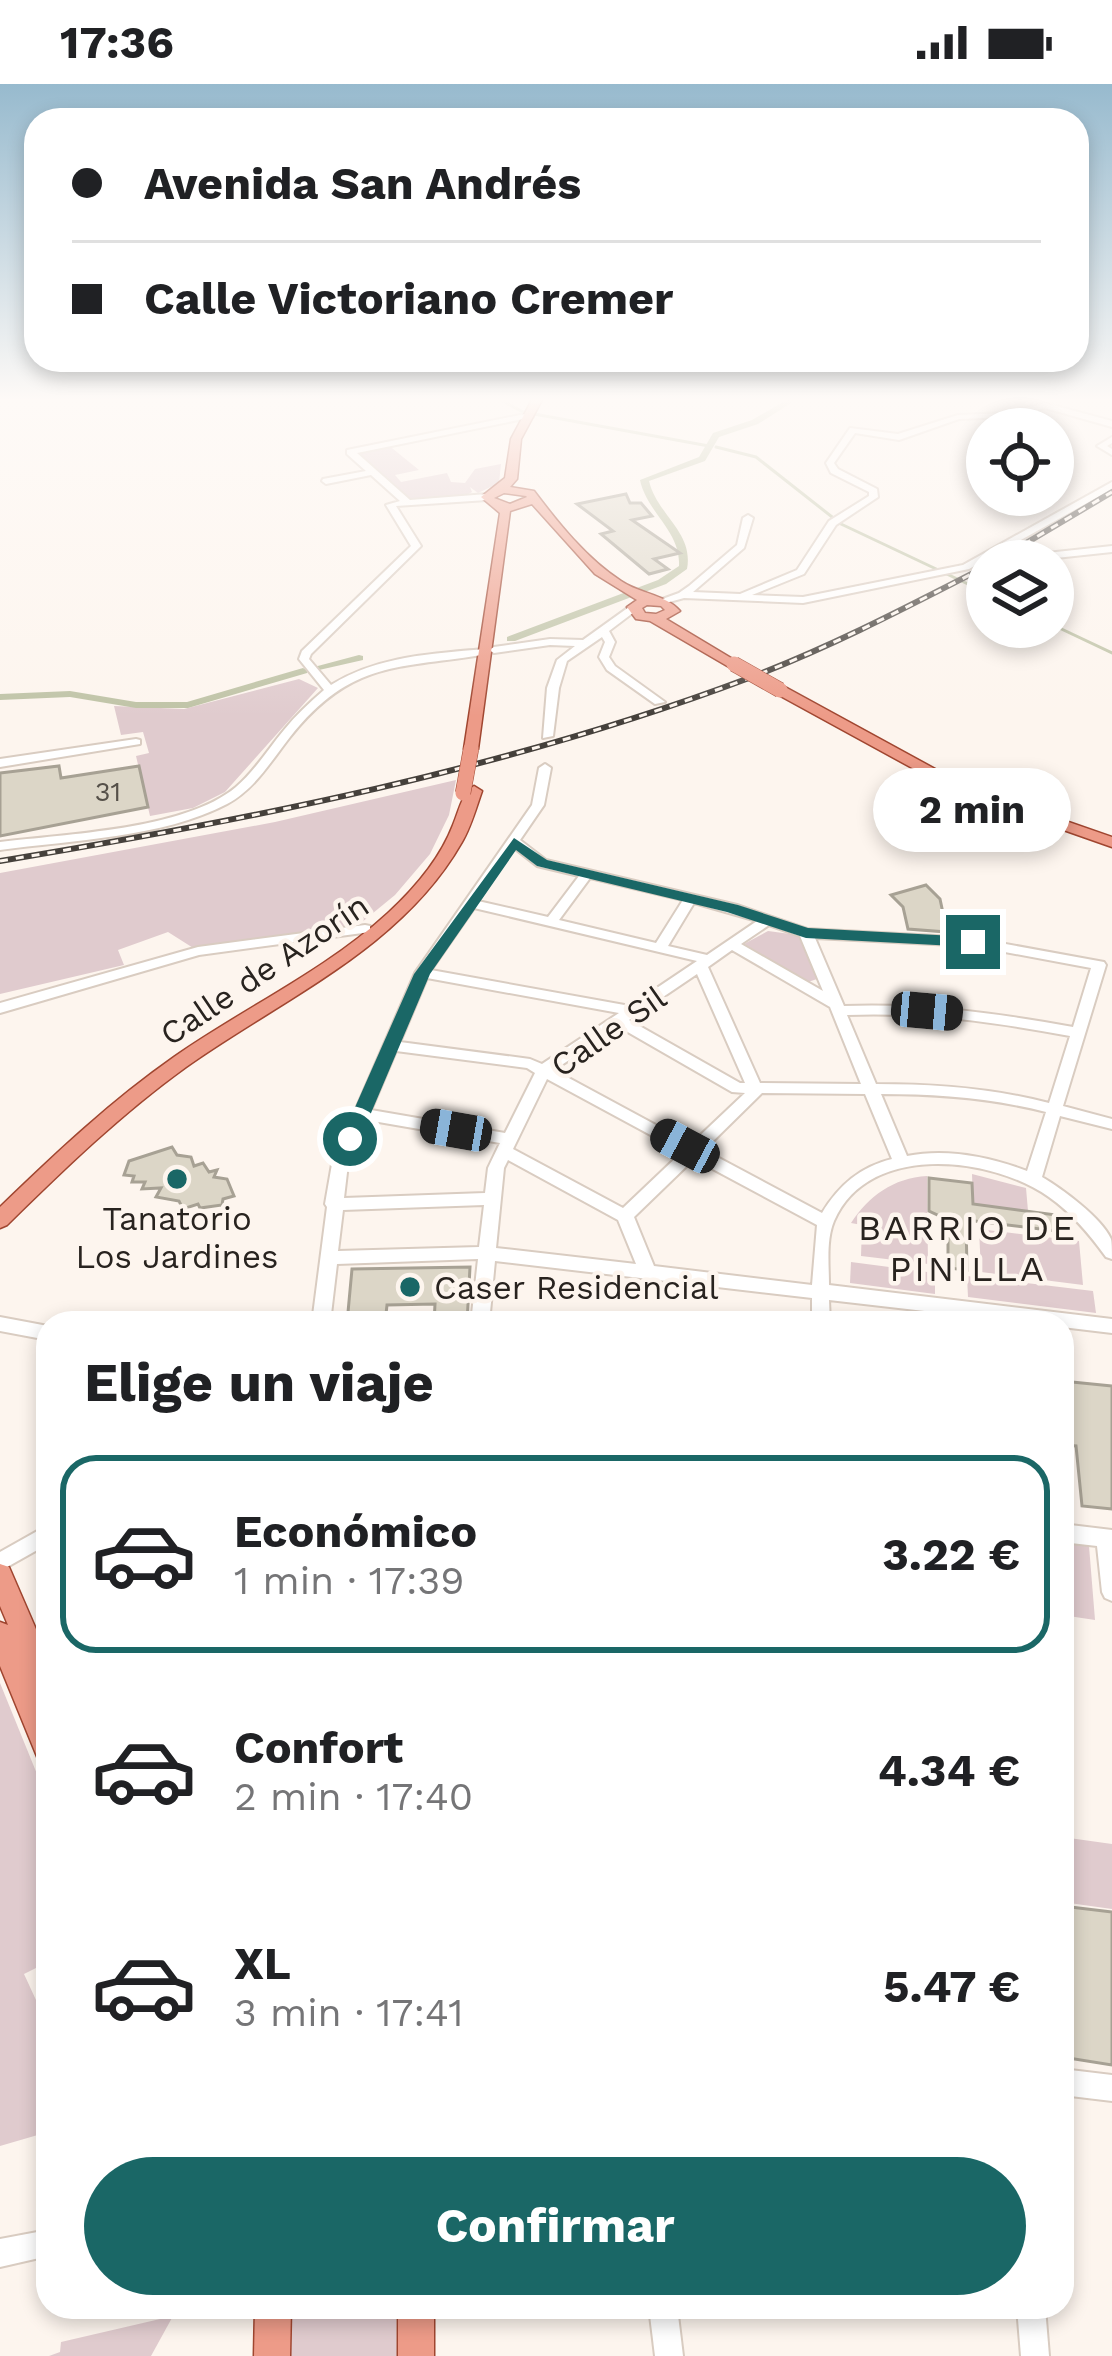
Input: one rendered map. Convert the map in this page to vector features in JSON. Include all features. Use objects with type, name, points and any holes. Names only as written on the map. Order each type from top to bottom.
[{"type":"main road","name":"Calle de Azorín","points":[[0,1220],[108,1118],[176,1065],[347,952],[406,907],[452,849],[468,792],[489,651],[506,512],[496,504]]},
{"type":"main road","points":[[522,504],[529,512],[544,514]]},
{"type":"main road","points":[[522,504],[544,514],[581,554],[652,606],[780,691],[963,790],[1112,842]]},
{"type":"main road","name":"Calle de Azorín","points":[[489,651],[522,504]]},
{"type":"main road","name":"Calle de Azorín","points":[[0,1202],[77,1130],[160,1063],[365,929],[422,878],[440,854],[468,792]]},
{"type":"main road","points":[[0,1575],[36,1660]]},
{"type":"main road","points":[[0,1634],[36,1720]]},
{"type":"main road","points":[[416,2319],[416,2356]]},
{"type":"street","points":[[328,688],[304,659],[306,653],[416,546],[391,505],[409,504]]},
{"type":"street","points":[[745,595],[801,572],[835,520],[861,504]]},
{"type":"street","points":[[652,606],[745,595],[802,600],[983,561],[1080,504]]},
{"type":"street","points":[[547,736],[562,660],[741,546],[748,518]]},
{"type":"street","points":[[1074,553],[1112,549]]},
{"type":"street","points":[[603,630],[610,642],[604,657],[610,668],[659,702]]},
{"type":"street","points":[[0,846],[180,817],[217,806],[240,790],[328,688],[352,674],[388,663],[550,642],[583,643]]},
{"type":"street","points":[[0,763],[136,742]]},
{"type":"street","points":[[322,1311],[340,1164],[422,974],[538,805],[545,769]]},
{"type":"street","points":[[514,842],[542,863],[690,898],[806,933],[973,942],[1099,965],[1033,1179]]},
{"type":"street","points":[[550,922],[586,873]]},
{"type":"street","points":[[659,948],[690,898]]},
{"type":"street","points":[[469,904],[706,963],[755,1091]]},
{"type":"street","name":"Calle Sil","points":[[481,1311],[496,1168],[544,1070],[768,920]]},
{"type":"street","points":[[0,1008],[198,952],[365,929]]},
{"type":"street","points":[[806,933],[901,1161]]},
{"type":"street","points":[[733,945],[835,1007],[990,1016],[1078,1033]]},
{"type":"street","points":[[422,974],[627,1016],[737,1088],[940,1089],[1055,1108],[1112,1124]]},
{"type":"street","points":[[392,1046],[530,1064],[825,1222]]},
{"type":"street","points":[[625,1216],[755,1091]]},
{"type":"street","points":[[362,1114],[508,1145],[625,1216],[649,1272]]},
{"type":"street","points":[[821,1311],[825,1222],[843,1195],[868,1172],[901,1161],[950,1159],[1003,1168],[1033,1179],[1087,1218],[1112,1253]]},
{"type":"street","points":[[333,1204],[492,1199]]},
{"type":"street","points":[[327,1258],[484,1253],[984,1311]]},
{"type":"street","points":[[1074,1322],[1112,1326]]},
{"type":"street","points":[[0,1324],[36,1332]]},
{"type":"street","points":[[1074,1534],[1109,1538],[1112,1592]]},
{"type":"street","points":[[0,1562],[36,1541]]},
{"type":"street","points":[[1074,2083],[1112,2088]]},
{"type":"street","points":[[0,2253],[36,2245]]},
{"type":"street","points":[[664,2319],[668,2356]]},
{"type":"street","points":[[1032,2319],[1035,2356]]},
{"type":"shaded area","points":[[299,679],[318,688],[225,792],[193,808],[150,816],[136,756],[149,753],[143,732],[121,735],[114,706],[184,709]]},
{"type":"shaded area","points":[[456,780],[449,815],[430,854],[395,895],[356,927],[198,951],[168,932],[118,950],[124,965],[0,994],[0,873],[275,822]]},
{"type":"shaded area","points":[[768,931],[798,935],[817,979],[808,982],[744,944]]},
{"type":"shaded area","points":[[972,1174],[1026,1188],[1028,1211],[973,1204]]},
{"type":"shaded area","points":[[927,1176],[928,1264],[861,1256],[862,1225],[851,1223],[858,1213],[893,1185]]},
{"type":"shaded area","points":[[979,1229],[1079,1241],[1083,1285],[981,1272]]},
{"type":"shaded area","points":[[851,1262],[935,1273],[935,1294],[850,1283]]},
{"type":"shaded area","points":[[967,1276],[1093,1291],[1096,1313],[968,1297]]},
{"type":"shaded area","points":[[1074,1544],[1089,1546],[1095,1620],[1074,1617]]},
{"type":"shaded area","points":[[0,1683],[36,1772],[36,1968],[24,1974],[36,2000],[36,2136],[0,2146]]},
{"type":"shaded area","points":[[1074,1839],[1112,1844],[1112,1909],[1074,1904]]},
{"type":"shaded area","points":[[171,2319],[151,2356],[49,2356],[60,2352],[61,2342]]},
{"type":"shaded area","points":[[291,2319],[396,2319],[397,2356],[290,2356]]},
{"type":"building","points":[[577,504],[642,504],[652,516],[632,520],[680,553],[654,559],[668,569],[649,574],[601,534],[613,531]]},
{"type":"building","points":[[59,766],[61,778],[139,766],[148,807],[0,836],[0,773]]},
{"type":"building","points":[[926,885],[940,899],[947,932],[908,929],[903,907],[891,895]]},
{"type":"building","name":"Tanatorio Los Jardines","points":[[172,1147],[177,1155],[191,1157],[194,1166],[203,1163],[209,1172],[217,1170],[214,1177],[227,1179],[234,1196],[223,1199],[222,1205],[183,1209],[179,1201],[156,1197],[161,1188],[142,1189],[145,1182],[132,1182],[134,1176],[124,1175],[129,1161]]},
{"type":"building","points":[[929,1178],[972,1183],[973,1204],[1064,1216],[1065,1232],[966,1220],[967,1270],[948,1268],[948,1220],[929,1211]]},
{"type":"building","name":"Caser Residencial","points":[[470,1267],[468,1311],[435,1311],[435,1304],[348,1311],[352,1269]]},
{"type":"building","points":[[1074,1382],[1112,1386],[1112,1509],[1082,1506]]},
{"type":"building","points":[[1074,1907],[1112,1912],[1112,2065],[1074,2059]]},
{"type":"waterway","points":[[511,639],[662,582],[684,567],[681,543],[654,504]]},
{"type":"waterway","points":[[816,504],[841,524],[966,583]]},
{"type":"waterway","points":[[1074,635],[1112,653]]},
{"type":"waterway","points":[[319,667],[359,658]]},
{"type":"waterway","points":[[0,697],[70,694],[136,705],[188,705],[303,671]]},
{"type":"railway","points":[[1031,540],[1092,504]]},
{"type":"railway","points":[[0,861],[285,809],[566,739],[780,666],[966,577]]},
{"type":"place","name":"Tanatorio Los Jardines","points":[[177,1179]]},
{"type":"place","name":"Caser Residencial","points":[[410,1287]]},
{"type":"district","name":"BARRIO DE PINILLA","points":[[968,1248]]},
{"type":"route","points":[[350,1139],[422,974],[514,842],[542,863],[732,908],[806,933],[973,942]]}]
